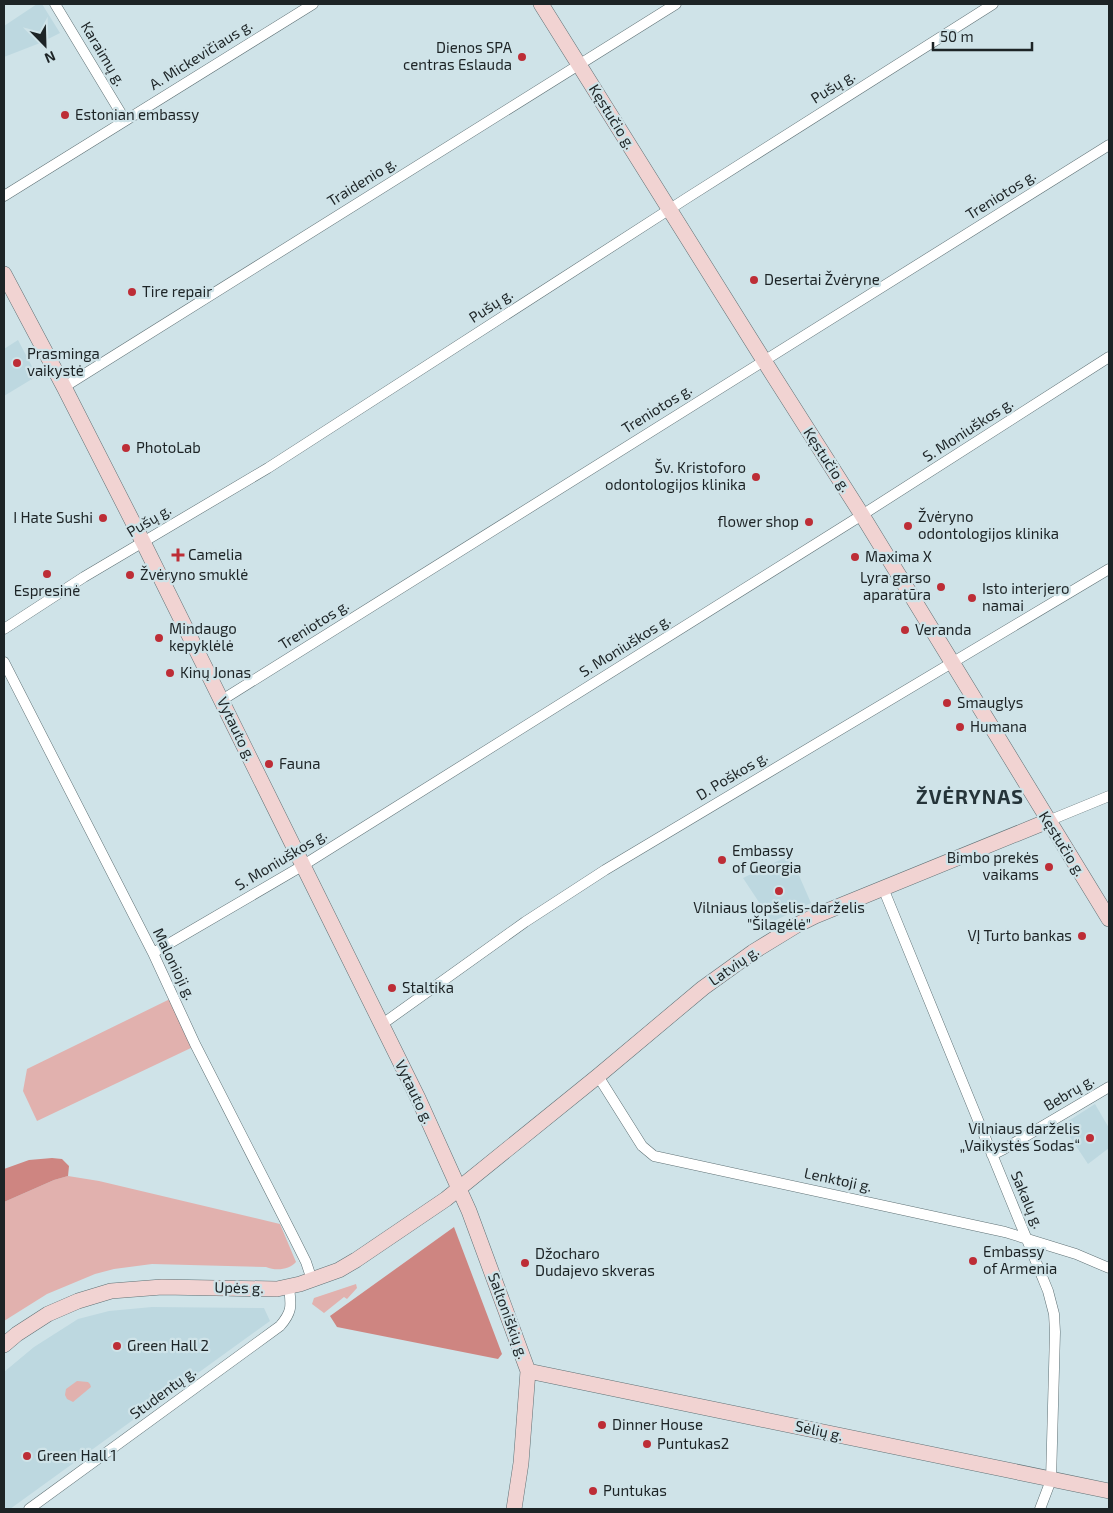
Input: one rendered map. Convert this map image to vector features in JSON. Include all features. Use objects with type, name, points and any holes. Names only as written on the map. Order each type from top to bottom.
[{"type":"street","name":"Karaimų g.","points":[[55,4],[125,120]]},
{"type":"street","name":"A. Mickevičiaus g.","points":[[4,196],[313,4]]},
{"type":"street","name":"Kęstučio g.","points":[[541,4],[862,515],[1109,919]]},
{"type":"street","name":"Traidenio g.","points":[[64,387],[676,4]]},
{"type":"street","name":"Pušų g.","points":[[4,629],[268,468],[669,209],[993,4]]},
{"type":"street","name":"Treniotos g.","points":[[222,700],[1109,145]]},
{"type":"street","name":"Vytauto g.","points":[[4,274],[144,542],[382,1025],[459,1188]]},
{"type":"street","name":"S. Moniuškos g.","points":[[153,953],[302,866],[862,515],[1109,357]]},
{"type":"street","name":"D. Poškos g.","points":[[382,1025],[525,922],[605,870],[1109,569]]},
{"type":"street","name":"Malonioji g.","points":[[4,662],[153,953],[195,1044],[302,1254],[312,1280]]},
{"type":"street","name":"Latvių g.","points":[[459,1188],[703,988],[752,952],[815,916],[1109,796]]},
{"type":"street","name":"Sakalų g.","points":[[884,888],[1027,1238],[1048,1291],[1054,1314],[1051,1480],[1040,1509]]},
{"type":"street","name":"Lenktoji g.","points":[[598,1076],[642,1146],[654,1156],[996,1230],[1076,1254],[1109,1268]]},
{"type":"street","name":"Bebrų g.","points":[[992,1154],[1004,1149],[1109,1087]]},
{"type":"street","name":"Upės g.","points":[[4,1345],[17,1334],[48,1314],[78,1301],[111,1292],[153,1287],[277,1289],[312,1280],[339,1270],[356,1260],[446,1199],[459,1188]]},
{"type":"street","name":"Saltoniškių g.","points":[[459,1188],[528,1371],[521,1463],[514,1509]]},
{"type":"street","name":"Studentų g.","points":[[29,1509],[280,1326],[291,1307],[289,1286]]},
{"type":"street","name":"Sėlių g.","points":[[528,1371],[1051,1480],[1109,1490]]},
{"type":"shaded area","points":[[37,4],[42,4],[60,33],[4,57],[4,26]]},
{"type":"shaded area","name":"Prasminga vaikystė","points":[[18,340],[37,376],[4,396],[4,349]]},
{"type":"shaded area","name":"Vilniaus lopšelis-darželis \"Šilagėlė\"","points":[[790,855],[811,903],[772,922],[743,878]]},
{"type":"shaded area","points":[[170,999],[193,1047],[37,1121],[23,1091],[27,1069]]},
{"type":"shaded area","name":"Vilniaus darželis „Vaikystės Sodas“","points":[[1095,1104],[1109,1128],[1109,1148],[1088,1164],[1062,1125]]},
{"type":"shaded area","points":[[62,1159],[69,1166],[68,1176],[54,1180],[4,1202],[4,1169],[29,1160]]},
{"type":"shaded area","points":[[68,1176],[99,1181],[280,1224],[296,1262],[290,1267],[278,1269],[266,1267],[152,1264],[114,1269],[95,1274],[47,1294],[4,1321],[4,1202],[54,1180]]},
{"type":"shaded area","points":[[454,1227],[502,1354],[498,1359],[337,1327],[330,1316]]},
{"type":"shaded area","points":[[356,1284],[357,1288],[347,1299],[344,1297],[324,1313],[312,1304],[314,1298]]},
{"type":"shaded area","points":[[152,1307],[264,1308],[270,1321],[10,1509],[4,1509],[4,1372],[34,1347],[78,1319],[109,1311]]},
{"type":"shaded area","points":[[77,1381],[88,1382],[91,1387],[73,1402],[67,1399],[65,1395],[66,1389]]},
{"type":"place","name":"Dienos SPA centras Eslauda","points":[[522,57]]},
{"type":"place","name":"Estonian embassy","points":[[65,115]]},
{"type":"place","name":"Desertai Žvėryne","points":[[754,280]]},
{"type":"place","name":"Tire repair","points":[[132,292]]},
{"type":"place","name":"Prasminga vaikystė","points":[[17,363]]},
{"type":"place","name":"PhotoLab","points":[[126,448]]},
{"type":"place","name":"Šv. Kristoforo odontologijos klinika","points":[[756,477]]},
{"type":"place","name":"I Hate Sushi","points":[[103,518]]},
{"type":"place","name":"flower shop","points":[[809,522]]},
{"type":"place","name":"Žvėryno odontologijos klinika","points":[[908,526]]},
{"type":"place","name":"Camelia","points":[[178,555]]},
{"type":"place","name":"Maxima X","points":[[855,557]]},
{"type":"place","name":"Espresinė","points":[[47,574]]},
{"type":"place","name":"Žvėryno smuklė","points":[[130,575]]},
{"type":"place","name":"Lyra garso aparatūra","points":[[941,587]]},
{"type":"place","name":"Isto interjero namai","points":[[972,598]]},
{"type":"place","name":"Veranda","points":[[905,630]]},
{"type":"place","name":"Mindaugo kepyklėlė","points":[[159,638]]},
{"type":"place","name":"Kinų Jonas","points":[[170,673]]},
{"type":"place","name":"Smauglys","points":[[947,703]]},
{"type":"place","name":"Humana","points":[[960,727]]},
{"type":"place","name":"Fauna","points":[[269,764]]},
{"type":"place","name":"Embassy of Georgia","points":[[722,860]]},
{"type":"place","name":"Bimbo prekės vaikams","points":[[1049,867]]},
{"type":"place","name":"Vilniaus lopšelis-darželis \"Šilagėlė\"","points":[[779,891]]},
{"type":"place","name":"VĮ Turto bankas","points":[[1082,936]]},
{"type":"place","name":"Staltika","points":[[392,988]]},
{"type":"place","name":"Vilniaus darželis „Vaikystės Sodas“","points":[[1090,1138]]},
{"type":"place","name":"Embassy of Armenia","points":[[973,1261]]},
{"type":"place","name":"Džocharo Dudajevo skveras","points":[[525,1263]]},
{"type":"place","name":"Green Hall 2","points":[[117,1346]]},
{"type":"place","name":"Dinner House","points":[[602,1425]]},
{"type":"place","name":"Puntukas2","points":[[647,1444]]},
{"type":"place","name":"Green Hall 1","points":[[27,1456]]},
{"type":"place","name":"Puntukas","points":[[593,1491]]},
{"type":"district","name":"ŽVĖRYNAS","points":[[970,797]]}]
